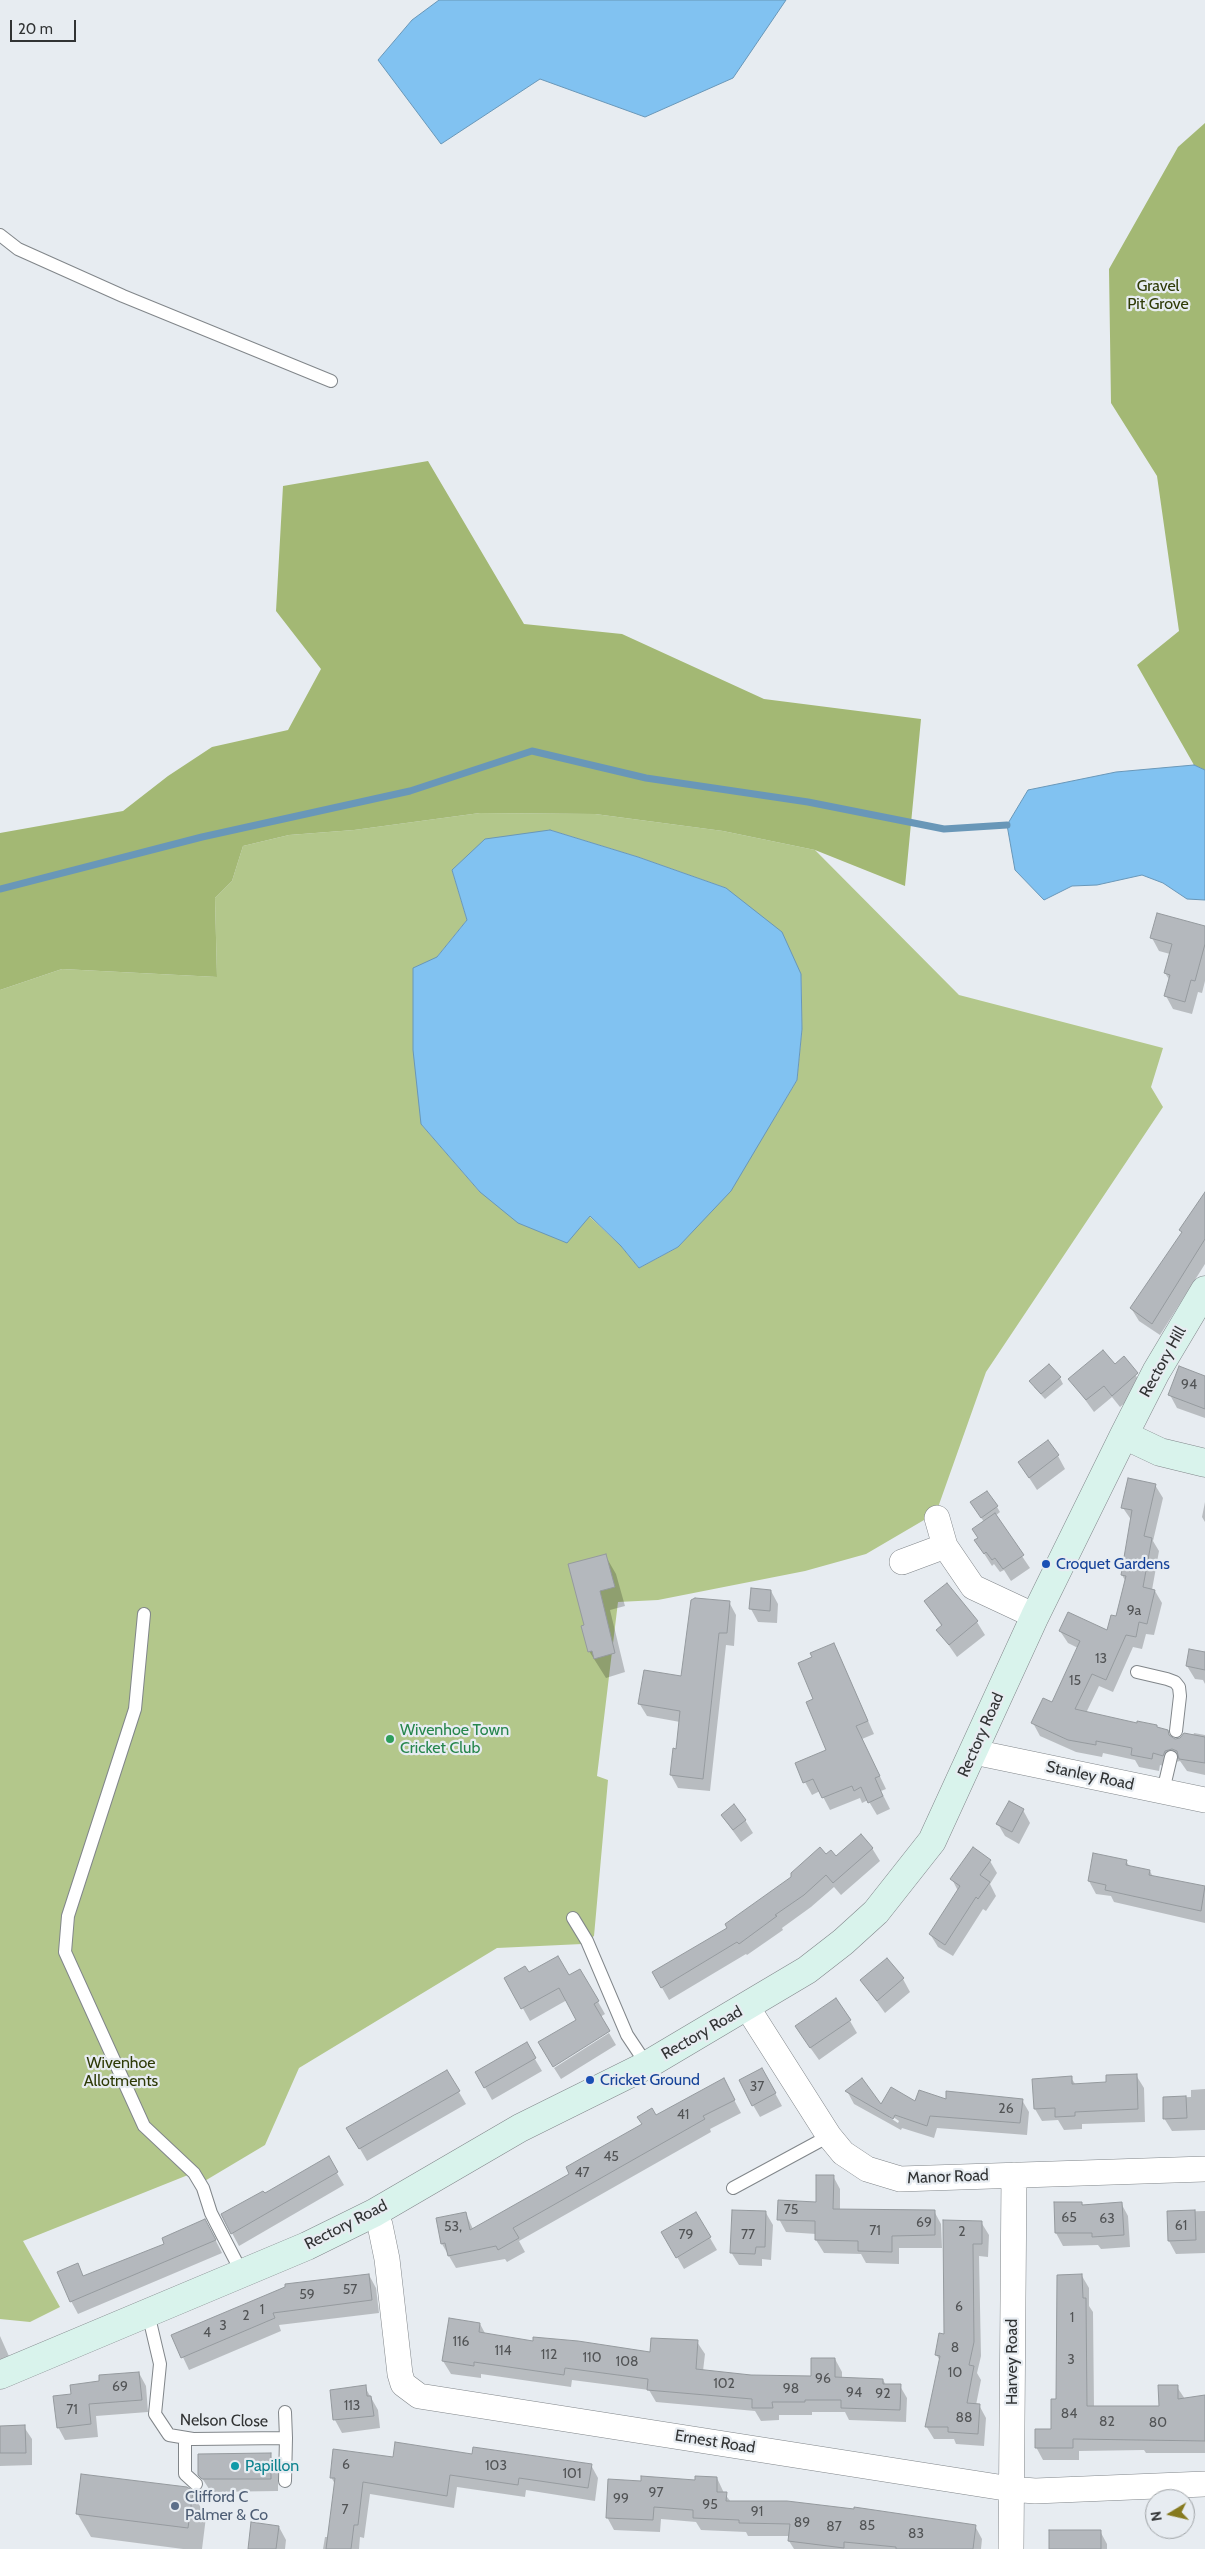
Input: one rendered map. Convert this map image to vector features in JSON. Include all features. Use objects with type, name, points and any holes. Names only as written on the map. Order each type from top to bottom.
[{"type":"street","name":"Rectory Hill","points":[[1124,1435],[1156,1372],[1205,1290]]},
{"type":"street","points":[[1124,1435],[1160,1452],[1205,1463]]},
{"type":"street","name":"Rectory Road","points":[[0,2375],[306,2246],[374,2213],[520,2128],[647,2065],[747,2007],[806,1970],[843,1942],[876,1912],[932,1841],[974,1752],[1034,1616],[1124,1435]]},
{"type":"street","points":[[937,1518],[945,1546],[973,1586],[1034,1616]]},
{"type":"street","points":[[902,1562],[945,1546]]},
{"type":"street","name":"Stanley Road","points":[[974,1752],[1205,1800]]},
{"type":"street","name":"Manor Road","points":[[747,2007],[829,2136],[843,2152],[866,2169],[900,2179],[1205,2169]]},
{"type":"street","name":"Harvey Road","points":[[1011,2549],[1014,2175]]},
{"type":"street","name":"Ernest Road","points":[[374,2213],[380,2225],[387,2259],[400,2374],[403,2384],[419,2396],[1011,2489],[1035,2491],[1205,2484]]},
{"type":"lane","points":[[0,235],[18,249],[123,296],[331,381]]},
{"type":"lane","points":[[144,1614],[135,1709],[68,1916],[65,1952],[144,2126],[194,2173],[203,2188],[211,2213],[242,2273]]},
{"type":"lane","points":[[1137,1672],[1167,1679],[1175,1682],[1179,1687],[1180,1696],[1176,1732]]},
{"type":"lane","points":[[1162,1791],[1171,1757]]},
{"type":"lane","points":[[573,1918],[587,1942],[627,2034],[647,2065]]},
{"type":"lane","points":[[732,2188],[829,2136]]},
{"type":"lane","name":"Nelson Close","points":[[148,2313],[160,2364],[155,2414],[169,2435],[185,2439],[286,2438]]},
{"type":"lane","name":"Nelson Close","points":[[285,2412],[285,2481]]},
{"type":"lane","points":[[185,2439],[186,2474],[196,2484]]},
{"type":"green space","name":"Gravel Pit Grove","points":[[1205,123],[1205,770],[1194,765],[1137,665],[1179,631],[1157,476],[1111,403],[1109,269],[1178,147]]},
{"type":"green space","points":[[428,461],[524,624],[622,634],[764,699],[921,719],[905,886],[815,850],[723,831],[595,814],[480,813],[354,830],[289,835],[243,846],[232,881],[215,898],[217,977],[62,969],[0,990],[0,833],[123,811],[168,776],[212,747],[288,730],[321,669],[276,611],[283,486]]},
{"type":"green space","name":"Wivenhoe Allotments","points":[[480,813],[595,814],[723,831],[815,850],[959,995],[1163,1048],[1151,1087],[1163,1107],[986,1372],[936,1513],[866,1554],[805,1571],[658,1600],[618,1602],[597,1776],[608,1780],[594,1936],[582,1944],[497,1948],[299,2068],[265,2145],[203,2182],[193,2173],[23,2241],[60,2307],[30,2322],[0,2319],[0,990],[62,969],[217,977],[215,898],[232,881],[243,846],[289,835],[354,830]],"holes":[[[550,830],[638,857],[726,888],[801,974],[802,1029],[797,1080],[776,1115],[699,1223],[678,1247],[639,1268],[621,1246],[589,1216],[480,1192],[421,1124],[437,957],[467,920],[452,870]]]},
{"type":"water","points":[[439,0],[786,0],[733,78],[645,117],[540,79],[441,144],[378,60],[412,20]]},
{"type":"water","points":[[1194,765],[1205,770],[1205,900],[1187,899],[1163,883],[1142,875],[1097,885],[1072,886],[1044,900],[1015,870],[1007,825],[1028,790],[1116,772]]},
{"type":"water","points":[[550,830],[638,857],[726,888],[782,932],[801,974],[802,1029],[797,1080],[731,1191],[678,1247],[639,1268],[621,1246],[590,1216],[567,1243],[518,1223],[480,1192],[421,1124],[413,1050],[413,968],[437,957],[467,920],[452,870],[485,839]]},
{"type":"building","points":[[1157,913],[1205,926],[1205,944],[1195,981],[1191,980],[1185,1002],[1164,996],[1170,975],[1164,973],[1172,944],[1150,938]]},
{"type":"building","points":[[1205,1192],[1205,1239],[1152,1324],[1130,1308],[1182,1232],[1179,1230]]},
{"type":"building","points":[[1103,1350],[1115,1364],[1124,1356],[1138,1373],[1112,1396],[1104,1386],[1086,1400],[1068,1379]]},
{"type":"building","points":[[1049,1364],[1061,1377],[1041,1394],[1029,1381]]},
{"type":"building","points":[[1179,1366],[1205,1376],[1205,1409],[1168,1395]]},
{"type":"building","points":[[1048,1440],[1059,1455],[1029,1478],[1018,1462]]},
{"type":"building","points":[[1128,1478],[1156,1484],[1144,1536],[1152,1538],[1143,1587],[1155,1590],[1147,1624],[1139,1622],[1136,1637],[1126,1635],[1106,1680],[1092,1674],[1075,1709],[1137,1723],[1137,1721],[1157,1725],[1157,1727],[1168,1730],[1169,1735],[1175,1739],[1180,1738],[1184,1733],[1205,1737],[1205,1763],[1179,1759],[1177,1751],[1172,1749],[1165,1751],[1163,1756],[1153,1753],[1152,1759],[1131,1755],[1132,1748],[1096,1741],[1096,1745],[1068,1740],[1031,1723],[1043,1698],[1052,1702],[1080,1641],[1059,1631],[1068,1612],[1107,1630],[1111,1615],[1116,1616],[1126,1576],[1121,1575],[1132,1510],[1121,1508]]},
{"type":"building","points":[[987,1491],[998,1506],[981,1518],[970,1502]]},
{"type":"building","points":[[995,1513],[1024,1555],[1003,1569],[995,1558],[992,1560],[986,1552],[984,1554],[974,1540],[978,1538],[972,1529]]},
{"type":"building","points":[[606,1554],[615,1587],[600,1591],[615,1653],[594,1659],[592,1651],[588,1652],[581,1626],[584,1625],[568,1564]]},
{"type":"building","points":[[947,1583],[978,1621],[949,1645],[936,1630],[942,1625],[924,1601]]},
{"type":"building","points":[[751,1588],[771,1590],[770,1611],[749,1609]]},
{"type":"building","points":[[695,1598],[730,1601],[727,1633],[719,1633],[703,1779],[670,1775],[673,1748],[676,1749],[680,1711],[638,1704],[644,1670],[681,1676],[691,1600]]},
{"type":"building","points":[[834,1643],[868,1721],[856,1726],[880,1776],[875,1778],[883,1796],[868,1803],[861,1787],[854,1791],[852,1786],[822,1798],[813,1779],[803,1783],[795,1763],[826,1750],[806,1702],[813,1699],[798,1663],[812,1657],[810,1653]]},
{"type":"building","points":[[1189,1649],[1205,1652],[1205,1670],[1186,1666]]},
{"type":"building","points":[[1009,1801],[1024,1809],[1012,1832],[996,1824]]},
{"type":"building","points":[[734,1804],[746,1820],[733,1830],[721,1815]]},
{"type":"building","points":[[861,1834],[873,1848],[833,1883],[826,1875],[804,1895],[739,1944],[737,1942],[661,1988],[652,1972],[727,1928],[725,1924],[791,1877],[791,1873],[820,1847],[826,1854],[831,1850],[836,1856]]},
{"type":"building","points":[[973,1847],[991,1860],[980,1875],[990,1882],[978,1899],[976,1897],[945,1945],[929,1934],[960,1886],[950,1879]]},
{"type":"building","points":[[1093,1853],[1127,1860],[1126,1865],[1150,1870],[1149,1875],[1205,1886],[1201,1911],[1105,1890],[1106,1885],[1088,1881]]},
{"type":"building","points":[[558,1956],[569,1975],[580,1969],[599,2001],[594,2004],[610,2031],[553,2067],[538,2042],[576,2020],[559,1988],[521,2009],[504,1978],[525,1966],[529,1972]]},
{"type":"building","points":[[887,1958],[904,1978],[877,2001],[860,1980]]},
{"type":"building","points":[[836,1998],[851,2020],[810,2048],[795,2026]]},
{"type":"building","points":[[527,2042],[536,2058],[484,2088],[475,2072]]},
{"type":"building","points":[[762,2068],[776,2093],[752,2106],[739,2080]]},
{"type":"building","points":[[447,2070],[460,2091],[359,2149],[346,2128]]},
{"type":"building","points":[[1137,2074],[1138,2109],[1075,2112],[1075,2116],[1055,2117],[1055,2108],[1034,2109],[1032,2079],[1072,2076],[1072,2084],[1106,2082],[1106,2075]]},
{"type":"building","points":[[724,2078],[735,2100],[703,2116],[705,2119],[513,2228],[519,2238],[498,2250],[496,2246],[448,2256],[445,2243],[441,2244],[436,2218],[466,2212],[470,2230],[569,2174],[566,2167],[642,2124],[637,2117],[652,2108],[656,2115]]},
{"type":"building","points":[[862,2078],[881,2104],[891,2087],[915,2101],[919,2090],[946,2099],[946,2091],[1023,2099],[1020,2123],[930,2116],[927,2126],[895,2115],[893,2119],[845,2091]]},
{"type":"building","points":[[1186,2096],[1187,2118],[1163,2119],[1163,2097]]},
{"type":"building","points":[[329,2156],[338,2172],[231,2234],[221,2214],[263,2191],[265,2193]]},
{"type":"building","points":[[816,2175],[834,2175],[833,2209],[935,2210],[935,2235],[892,2236],[892,2252],[858,2251],[858,2241],[815,2240],[815,2221],[777,2220],[778,2200],[816,2202]]},
{"type":"building","points":[[1054,2202],[1082,2202],[1082,2205],[1122,2202],[1124,2235],[1092,2237],[1092,2233],[1055,2233]]},
{"type":"building","points":[[732,2210],[766,2211],[765,2247],[756,2247],[755,2254],[730,2253]]},
{"type":"building","points":[[1195,2210],[1196,2240],[1168,2241],[1167,2211]]},
{"type":"building","points":[[696,2212],[711,2237],[676,2258],[661,2232]]},
{"type":"building","points":[[205,2219],[216,2240],[70,2302],[57,2272],[78,2263],[83,2276],[164,2244],[162,2238]]},
{"type":"building","points":[[943,2220],[982,2221],[982,2244],[973,2244],[974,2342],[969,2365],[974,2366],[967,2403],[980,2404],[978,2434],[948,2432],[948,2427],[925,2427],[940,2356],[935,2355],[939,2333],[944,2334]]},
{"type":"building","points":[[369,2274],[372,2300],[273,2313],[275,2318],[181,2358],[171,2335],[285,2287],[285,2284]]},
{"type":"building","points":[[1082,2274],[1083,2298],[1086,2298],[1087,2406],[1159,2406],[1158,2385],[1178,2385],[1178,2399],[1205,2395],[1205,2441],[1073,2439],[1073,2448],[1035,2448],[1035,2429],[1051,2429],[1051,2399],[1056,2399],[1057,2275]]},
{"type":"building","points":[[449,2318],[480,2323],[479,2332],[533,2341],[533,2337],[578,2341],[650,2352],[651,2338],[698,2340],[696,2369],[751,2375],[811,2376],[811,2358],[835,2358],[835,2377],[883,2379],[883,2384],[901,2384],[900,2410],[841,2408],[841,2400],[772,2402],[773,2408],[752,2408],[752,2399],[647,2390],[648,2379],[565,2368],[564,2375],[474,2362],[474,2366],[442,2361]]},
{"type":"building","points":[[139,2372],[142,2400],[89,2404],[91,2424],[57,2428],[53,2396],[71,2394],[70,2385],[99,2381],[99,2375]]},
{"type":"building","points":[[366,2385],[367,2396],[371,2396],[374,2416],[333,2420],[330,2390]]},
{"type":"building","points":[[25,2425],[26,2453],[0,2453],[0,2426]]},
{"type":"building","points":[[395,2442],[472,2454],[473,2447],[592,2464],[588,2488],[519,2478],[518,2485],[450,2475],[447,2496],[363,2482],[358,2525],[354,2525],[351,2549],[326,2549],[335,2478],[330,2478],[333,2449],[393,2457]]},
{"type":"building","name":"Papillon","points":[[271,2453],[271,2479],[202,2479],[198,2475],[198,2454]]},
{"type":"building","points":[[81,2474],[187,2487],[193,2491],[188,2528],[76,2514]]},
{"type":"building","points":[[641,2476],[695,2480],[695,2476],[717,2477],[717,2492],[727,2492],[726,2501],[787,2501],[854,2509],[854,2507],[976,2525],[973,2549],[896,2549],[896,2547],[844,2542],[844,2548],[788,2541],[790,2524],[739,2523],[739,2520],[693,2518],[693,2510],[654,2507],[653,2520],[606,2518],[608,2479],[641,2481]]},
{"type":"building","points":[[251,2522],[279,2526],[276,2549],[248,2549]]},
{"type":"building","points":[[1049,2530],[1101,2530],[1101,2549],[1049,2549]]},
{"type":"waterway","points":[[0,889],[202,837],[410,791],[532,751],[646,778],[808,802],[944,829],[1007,825]]},
{"type":"place","name":"Croquet Gardens","points":[[1046,1564]]},
{"type":"place","name":"Wivenhoe Town Cricket Club","points":[[390,1739]]},
{"type":"place","name":"Cricket Ground","points":[[590,2080]]},
{"type":"place","name":"Papillon","points":[[235,2466]]},
{"type":"place","name":"Clifford C Palmer & Co","points":[[175,2506]]}]
